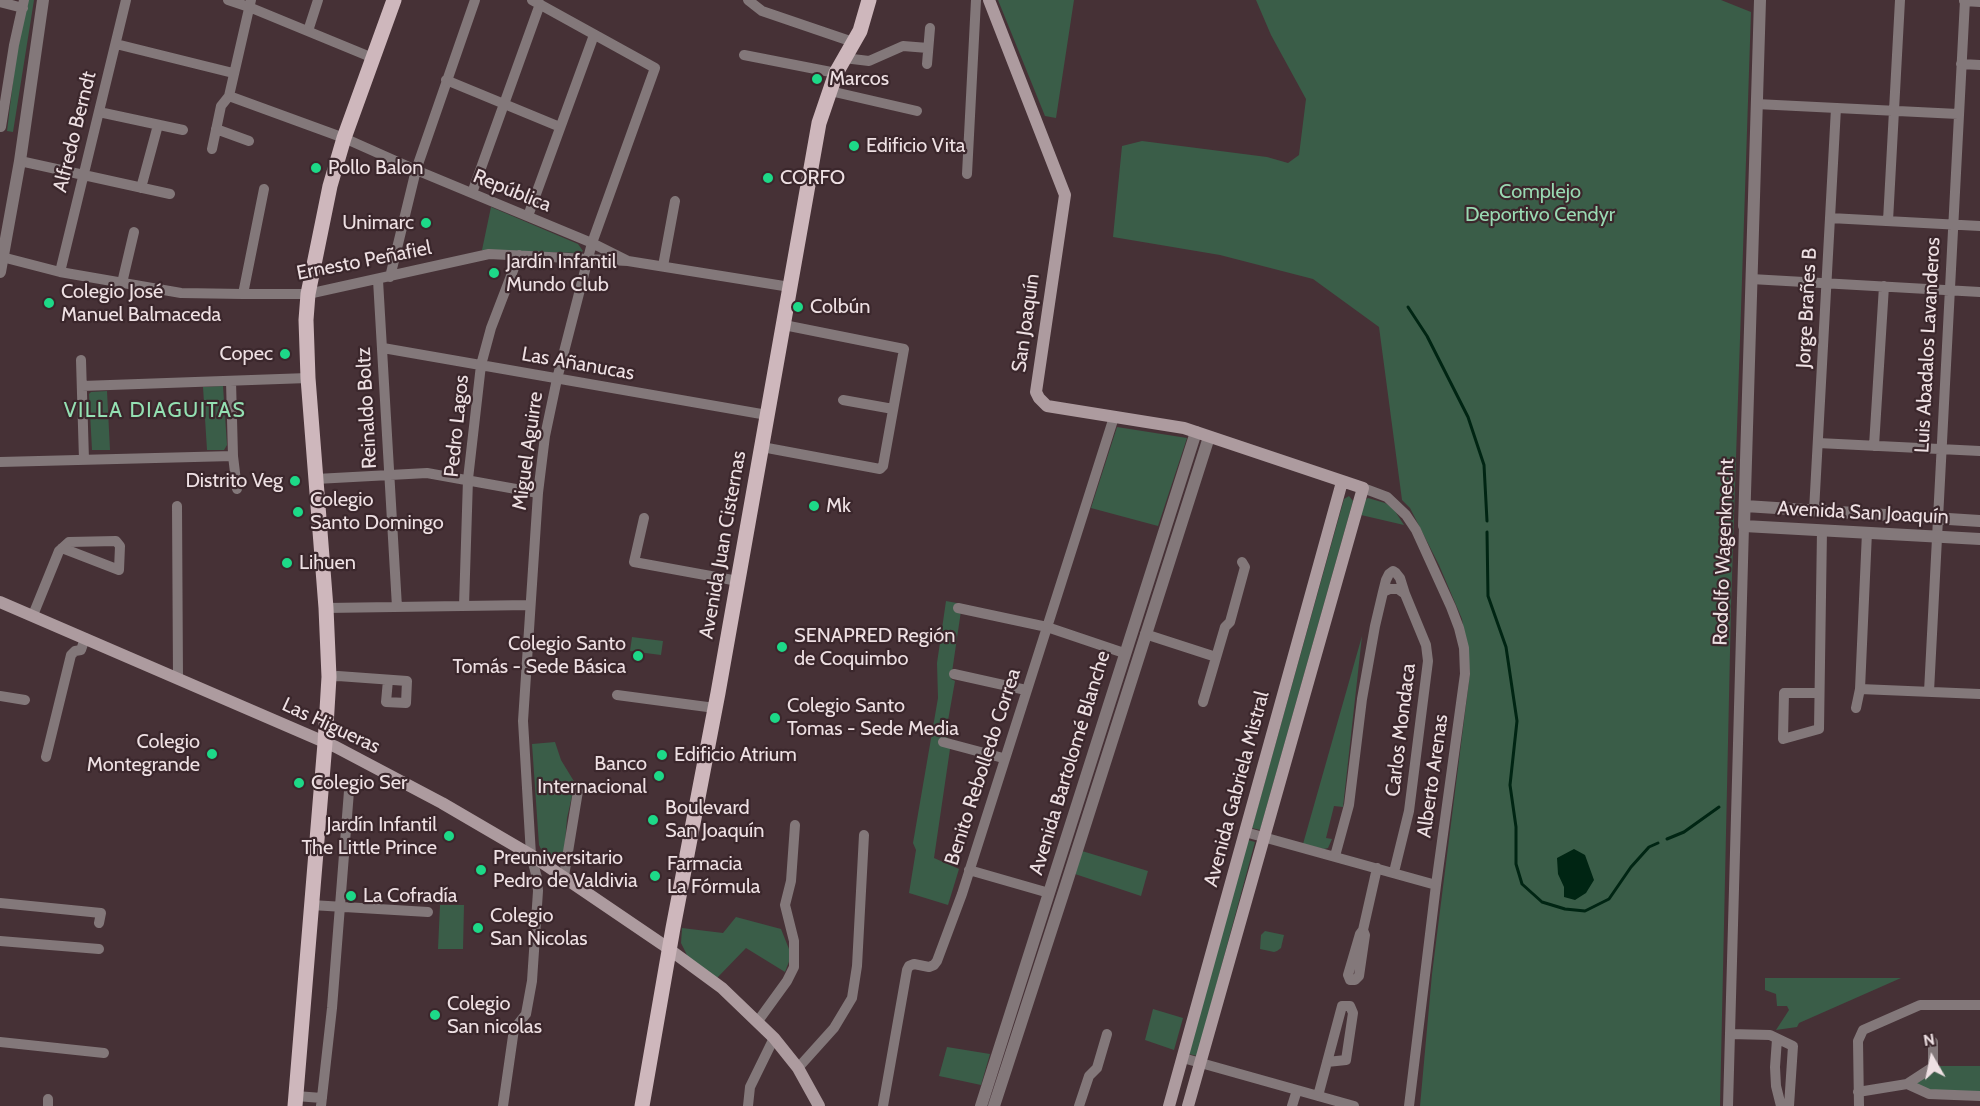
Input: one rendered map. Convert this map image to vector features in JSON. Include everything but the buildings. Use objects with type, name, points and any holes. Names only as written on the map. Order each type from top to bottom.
[{"type":"main road","points":[[295,1101],[325,743],[328,677],[326,608],[308,378],[306,320],[308,294],[330,186],[344,138],[394,0]]},
{"type":"main road","name":"Avenida Juan Cisternas","points":[[642,1106],[819,123],[836,73],[860,31],[869,0]]},
{"type":"main road","name":"San Joaquín","points":[[989,0],[1065,195],[1036,392],[1039,398],[1047,406],[1196,432],[1363,488]]},
{"type":"main road","name":"Avenida Gabriela Mistral","points":[[1169,1106],[1342,482]]},
{"type":"main road","name":"Avenida Gabriela Mistral","points":[[1188,1106],[1363,488]]},
{"type":"main road","name":"Las Higueras","points":[[0,602],[325,743],[442,803],[531,855],[722,988],[774,1038],[798,1068],[819,1106]]},
{"type":"street","points":[[0,272],[20,161],[43,0]]},
{"type":"street","name":"Alfredo Berndt","points":[[60,272],[126,0]]},
{"type":"street","points":[[228,0],[250,3],[308,31],[374,58]]},
{"type":"street","points":[[308,31],[318,0]]},
{"type":"street","points":[[390,277],[416,170],[475,0]]},
{"type":"street","points":[[748,0],[762,11],[853,42]]},
{"type":"street","points":[[967,174],[976,0]]},
{"type":"street","name":"Rodolfo Wagenknecht","points":[[1728,1106],[1760,0]]},
{"type":"street","points":[[1888,221],[1900,0]]},
{"type":"street","points":[[1964,1],[1980,2]]},
{"type":"street","name":"Luis Abadalos Lavanderos","points":[[1929,692],[1964,1]]},
{"type":"street","points":[[0,2],[23,4],[3,94],[1,127]]},
{"type":"street","points":[[472,193],[536,2],[594,35],[528,216]]},
{"type":"street","points":[[212,149],[221,106],[229,96],[250,3]]},
{"type":"street","points":[[927,64],[930,28]]},
{"type":"street","name":"Miguel Aguirre","points":[[502,1106],[514,1029],[526,1014],[531,996],[538,891],[531,855],[523,722],[538,493],[545,436],[557,379],[592,243],[655,68],[594,35]]},
{"type":"street","points":[[116,44],[233,73]]},
{"type":"street","points":[[844,58],[869,62],[903,46],[928,48]]},
{"type":"street","points":[[744,55],[836,73]]},
{"type":"street","points":[[1961,64],[1980,65]]},
{"type":"street","points":[[446,80],[560,127]]},
{"type":"street","points":[[830,91],[917,111]]},
{"type":"street","name":"República","points":[[229,96],[344,138],[592,243],[628,261],[790,287]]},
{"type":"street","points":[[1756,104],[1958,114]]},
{"type":"street","name":"Jorge Brañes B","points":[[1814,511],[1836,108]]},
{"type":"street","points":[[99,112],[183,130]]},
{"type":"street","points":[[141,188],[158,125]]},
{"type":"street","points":[[216,129],[249,141]]},
{"type":"street","points":[[20,161],[170,194]]},
{"type":"street","points":[[243,294],[264,189]]},
{"type":"street","points":[[663,266],[675,201]]},
{"type":"street","points":[[1830,218],[1980,226]]},
{"type":"street","points":[[122,283],[134,232]]},
{"type":"street","name":"Ernesto Peñafiel","points":[[2,257],[60,272],[181,293],[243,294],[308,294],[489,254],[628,261]]},
{"type":"street","name":"Pedro Lagos","points":[[464,606],[468,479],[481,365],[491,328],[519,255]]},
{"type":"street","points":[[1751,279],[1980,292]]},
{"type":"street","name":"Reinaldo Boltz","points":[[378,280],[397,607]]},
{"type":"street","points":[[1875,446],[1884,286]]},
{"type":"street","points":[[762,447],[880,469],[883,466],[904,349],[784,325]]},
{"type":"street","name":"Las Añanucas","points":[[383,348],[767,415]]},
{"type":"street","points":[[81,360],[84,460]]},
{"type":"street","points":[[82,386],[308,378]]},
{"type":"street","points":[[231,381],[233,456],[237,489]]},
{"type":"street","points":[[843,400],[893,409]]},
{"type":"street","name":"Benito Rebolledo Correa","points":[[883,1106],[907,970],[914,964],[929,967],[937,961],[969,870],[1113,417]]},
{"type":"street","name":"Avenida Bartolomé Blanche","points":[[994,1106],[994,1085],[1050,893],[1124,653],[1196,432]]},
{"type":"street","name":"Avenida Bartolomé Blanche","points":[[981,1106],[994,1085],[1065,888],[1209,437]]},
{"type":"street","points":[[1818,443],[1980,451]]},
{"type":"street","points":[[0,462],[233,456]]},
{"type":"street","points":[[316,479],[427,473],[538,493]]},
{"type":"street","name":"Alberto Arenas","points":[[1363,488],[1388,497],[1406,515],[1455,617],[1464,648],[1465,674],[1409,1106]]},
{"type":"street","points":[[177,506],[178,678]]},
{"type":"street","name":"Avenida San Joaquín","points":[[1745,506],[1980,521]]},
{"type":"street","points":[[644,518],[634,562],[738,581]]},
{"type":"street","name":"Avenida San Joaquín","points":[[1744,526],[1980,538]]},
{"type":"street","points":[[1819,693],[1784,693],[1783,739],[1819,729],[1822,530]]},
{"type":"street","points":[[1856,708],[1860,689],[1867,532]]},
{"type":"street","points":[[33,615],[59,551],[62,548],[69,542],[116,541],[120,546],[119,570],[62,548]]},
{"type":"street","points":[[1203,702],[1225,627],[1230,622],[1245,567],[1242,562]]},
{"type":"street","name":"Carlos Mondaca","points":[[1335,856],[1349,805],[1362,699],[1375,626],[1386,580],[1393,571],[1400,578],[1426,645],[1428,661],[1410,811],[1394,872]]},
{"type":"street","points":[[1383,592],[1398,589],[1405,594]]},
{"type":"street","points":[[326,608],[530,605]]},
{"type":"street","points":[[958,608],[1047,627],[1124,653]]},
{"type":"street","points":[[1145,634],[1216,657]]},
{"type":"street","points":[[46,757],[71,655],[81,650],[85,638]]},
{"type":"street","points":[[954,674],[1026,690]]},
{"type":"street","points":[[328,677],[388,680]]},
{"type":"street","points":[[1860,689],[1980,694]]},
{"type":"street","points":[[617,695],[715,708]]},
{"type":"street","points":[[0,696],[25,700]]},
{"type":"street","points":[[943,742],[1003,758]]},
{"type":"street","points":[[295,1101],[321,1102],[332,1008],[349,790]]},
{"type":"street","points":[[564,876],[578,791]]},
{"type":"street","points":[[758,1021],[787,981],[794,967],[794,941],[785,905],[791,881],[795,825]]},
{"type":"street","points":[[1245,832],[1436,885]]},
{"type":"street","points":[[798,1068],[834,1028],[852,998],[857,966],[864,835]]},
{"type":"street","points":[[1364,930],[1377,868]]},
{"type":"street","points":[[969,870],[1050,893]]},
{"type":"street","points":[[0,903],[101,913],[99,922]]},
{"type":"street","points":[[311,905],[428,912]]},
{"type":"street","points":[[0,941],[99,949]]},
{"type":"street","points":[[1859,1106],[1858,1041],[1863,1030],[1920,1005],[1980,1005]]},
{"type":"street","points":[[1318,1096],[1327,1062],[1342,1006],[1350,1006],[1353,1013],[1346,1060],[1327,1062]]},
{"type":"street","points":[[1079,1106],[1089,1076],[1097,1068],[1107,1034]]},
{"type":"street","points":[[1730,1034],[1770,1035],[1793,1046],[1789,1106]]},
{"type":"street","points":[[748,1106],[750,1087],[774,1038]]},
{"type":"street","points":[[1777,1039],[1776,1086],[1781,1106]]},
{"type":"street","points":[[0,1042],[104,1053]]},
{"type":"street","points":[[1858,1092],[1907,1084],[1933,1067],[1933,1042]]},
{"type":"street","points":[[1183,1058],[1354,1106]]},
{"type":"street","points":[[1907,1084],[1929,1094],[1980,1096]]},
{"type":"street","points":[[1776,1086],[1792,1087]]},
{"type":"street","points":[[1292,1106],[1297,1090]]},
{"type":"green space","points":[[28,0],[34,0],[13,132],[7,131],[16,57]]},
{"type":"green space","points":[[998,0],[1074,0],[1056,118],[1045,116]]},
{"type":"green space","name":"Complejo Deportivo Cendyr","points":[[1256,0],[1721,0],[1751,12],[1731,606],[1720,1106],[1420,1106],[1432,974],[1470,673],[1462,619],[1439,565],[1410,508],[1402,500],[1379,327],[1313,279],[1220,255],[1113,237],[1122,146],[1142,141],[1267,157],[1288,163],[1299,155],[1306,99],[1271,35]]},
{"type":"green space","points":[[491,207],[578,244],[583,251],[580,253],[482,250]]},
{"type":"green space","points":[[223,386],[227,445],[224,450],[207,450],[203,387]]},
{"type":"green space","points":[[107,391],[110,450],[92,450],[89,394]]},
{"type":"green space","points":[[1117,427],[1187,438],[1158,526],[1091,508]]},
{"type":"green space","points":[[1349,496],[1353,501],[1260,830],[1252,828],[1344,499]]},
{"type":"green space","points":[[1368,498],[1393,508],[1404,525],[1361,515],[1365,500]]},
{"type":"green space","points":[[946,601],[962,604],[951,679],[955,681],[946,732],[950,749],[934,858],[959,869],[948,905],[909,893],[916,850],[913,843],[938,698],[937,663]]},
{"type":"green space","points":[[1362,636],[1343,807],[1334,806],[1326,838],[1332,839],[1328,848],[1324,849],[1303,844]]},
{"type":"green space","points":[[632,637],[663,641],[661,655],[630,651]]},
{"type":"green space","points":[[555,742],[561,760],[575,783],[567,818],[563,866],[545,857],[539,845],[532,744]]},
{"type":"green space","points":[[1248,840],[1255,842],[1197,1056],[1189,1054]]},
{"type":"green space","points":[[1082,851],[1148,871],[1141,896],[1075,874]]},
{"type":"green space","points":[[440,905],[464,905],[463,949],[438,949]]},
{"type":"green space","points":[[736,917],[781,929],[789,949],[790,959],[785,972],[746,948],[717,978],[688,957],[681,943],[682,928],[723,933]]},
{"type":"green space","points":[[1265,931],[1284,935],[1281,948],[1274,952],[1260,949],[1261,935]]},
{"type":"green space","points":[[1765,978],[1901,978],[1799,1023],[1797,1027],[1776,1030],[1789,1010],[1787,1006],[1777,1006],[1776,994],[1765,990]]},
{"type":"green space","points":[[1153,1009],[1183,1018],[1174,1050],[1145,1040]]},
{"type":"green space","points":[[947,1047],[990,1054],[981,1085],[939,1076]]},
{"type":"green space","points":[[1939,1066],[1980,1066],[1980,1093],[1929,1091],[1914,1082]]},
{"type":"shaded area","points":[[1574,849],[1585,855],[1594,880],[1586,893],[1575,900],[1564,897],[1564,887],[1558,874],[1557,858]]},
{"type":"waterway","points":[[1408,307],[1427,336],[1468,417],[1484,465],[1487,521]]},
{"type":"waterway","points":[[1487,532],[1488,596],[1506,647],[1517,721],[1510,785],[1516,827],[1516,864],[1522,884],[1542,902],[1565,909],[1585,911],[1609,899],[1631,867],[1649,847],[1658,843]]},
{"type":"waterway","points":[[1667,839],[1684,832],[1719,807]]},
{"type":"place","name":"Marcos","points":[[817,79]]},
{"type":"place","name":"Edificio Vita","points":[[854,146]]},
{"type":"place","name":"Pollo Balon","points":[[316,168]]},
{"type":"place","name":"CORFO","points":[[768,178]]},
{"type":"place","name":"Unimarc","points":[[426,223]]},
{"type":"place","name":"Jardín Infantil Mundo Club","points":[[494,273]]},
{"type":"place","name":"Colegio José Manuel Balmaceda","points":[[49,303]]},
{"type":"place","name":"Colbún","points":[[798,307]]},
{"type":"place","name":"Copec","points":[[285,354]]},
{"type":"place","name":"Distrito Veg","points":[[295,481]]},
{"type":"place","name":"Mk","points":[[814,506]]},
{"type":"place","name":"Colegio Santo Domingo","points":[[298,512]]},
{"type":"place","name":"Lihuen","points":[[287,563]]},
{"type":"place","name":"SENAPRED Región de Coquimbo","points":[[782,647]]},
{"type":"place","name":"Colegio Santo Tomás - Sede Básica","points":[[638,656]]},
{"type":"place","name":"Colegio Santo Tomas - Sede Media","points":[[775,718]]},
{"type":"place","name":"Colegio Montegrande","points":[[212,754]]},
{"type":"place","name":"Edificio Atrium","points":[[662,755]]},
{"type":"place","name":"Banco Internacional","points":[[659,776]]},
{"type":"place","name":"Colegio Ser","points":[[299,783]]},
{"type":"place","name":"Boulevard San Joaquín","points":[[653,820]]},
{"type":"place","name":"Jardín Infantil The Little Prince","points":[[449,836]]},
{"type":"place","name":"Preuniversitario Pedro de Valdivia","points":[[481,870]]},
{"type":"place","name":"Farmacia La Fórmula","points":[[655,876]]},
{"type":"place","name":"La Cofradía","points":[[351,896]]},
{"type":"place","name":"Colegio San Nicolas","points":[[478,928]]},
{"type":"place","name":"Colegio San nicolas","points":[[435,1015]]},
{"type":"district","name":"VILLA DIAGUITAS","points":[[155,411]]}]
